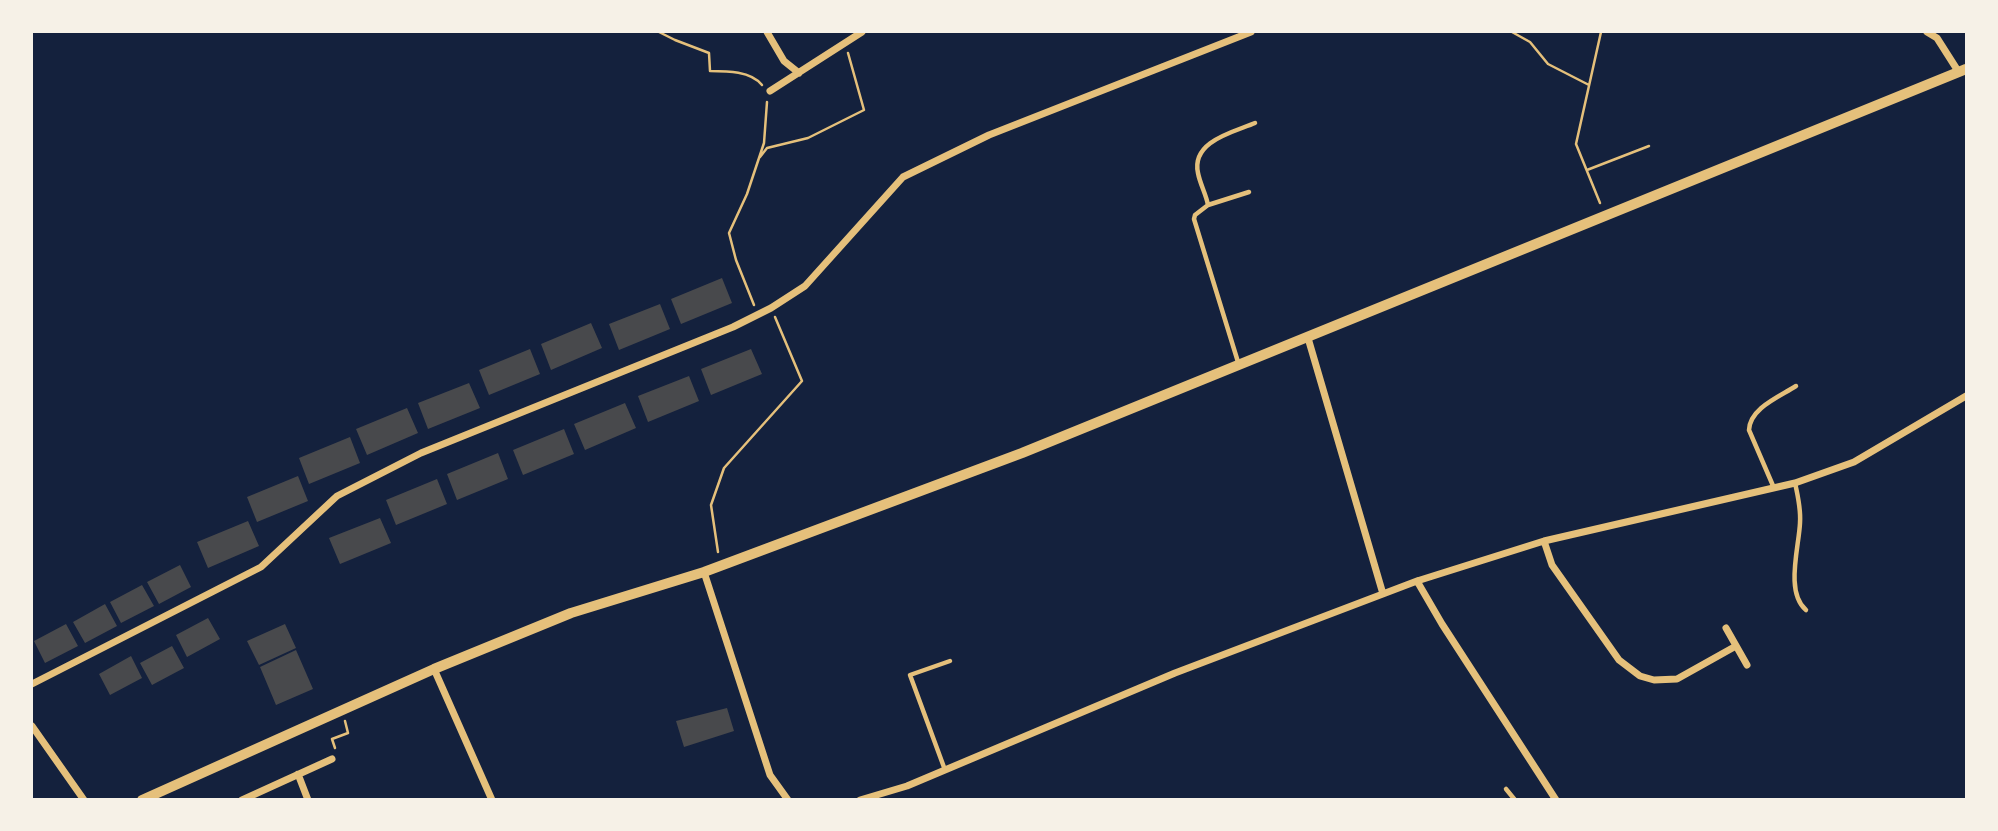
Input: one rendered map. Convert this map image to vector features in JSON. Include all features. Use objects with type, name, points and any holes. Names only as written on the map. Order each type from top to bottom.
[{"type":"main road","points":[[142,800],[434,669],[571,613],[704,572],[1022,453],[1962,70]]},
{"type":"street","points":[[768,32],[784,61],[799,73]]},
{"type":"street","points":[[770,91],[862,32]]},
{"type":"street","points":[[32,684],[261,567],[337,496],[421,453],[733,327],[771,308],[805,286],[903,177],[989,135],[1251,32]]},
{"type":"street","points":[[1927,32],[1937,38],[1962,70]]},
{"type":"street","points":[[1308,338],[1383,594]]},
{"type":"street","points":[[860,800],[907,786],[1175,673],[1417,581],[1544,541],[1795,483],[1854,461],[1966,396]]},
{"type":"street","points":[[1544,541],[1552,565],[1619,660],[1640,676],[1654,680],[1677,679],[1736,646]]},
{"type":"street","points":[[704,572],[770,775],[788,800]]},
{"type":"street","points":[[1417,581],[1556,800]]},
{"type":"street","points":[[1726,628],[1747,665]]},
{"type":"street","points":[[434,669],[492,800]]},
{"type":"street","points":[[33,730],[84,800]]},
{"type":"street","points":[[242,800],[332,759]]},
{"type":"street","points":[[298,774],[308,800]]},
{"type":"lane","points":[[1208,205],[1197,171],[1199,154],[1217,138],[1255,123]]},
{"type":"lane","points":[[1240,366],[1194,219],[1195,215],[1208,205],[1249,192]]},
{"type":"lane","points":[[1774,488],[1749,430],[1749,422],[1754,414],[1796,386]]},
{"type":"lane","points":[[1795,483],[1800,524],[1796,599],[1805,610]]},
{"type":"lane","points":[[945,770],[910,675],[950,661]]},
{"type":"lane","points":[[1506,789],[1515,800]]},
{"type":"path","points":[[659,32],[709,53],[709,71],[727,71],[753,77],[761,83],[768,106],[764,143],[747,194],[729,233],[736,260],[758,314]]},
{"type":"path","points":[[1512,32],[1530,42],[1548,64],[1589,85]]},
{"type":"path","points":[[1601,32],[1576,144],[1605,217]]},
{"type":"path","points":[[758,161],[767,148],[816,135],[864,110],[845,43]]},
{"type":"path","points":[[1587,170],[1649,146]]},
{"type":"path","points":[[720,566],[711,505],[724,468],[802,381],[771,308]]},
{"type":"path","points":[[332,759],[337,756],[332,739],[348,733],[343,711]]},
{"type":"building","points":[[722,278],[732,303],[681,324],[671,299]]},
{"type":"building","points":[[660,304],[670,329],[619,350],[609,324]]},
{"type":"building","points":[[591,323],[602,348],[551,370],[541,344]]},
{"type":"building","points":[[530,349],[540,374],[489,395],[479,370]]},
{"type":"building","points":[[751,349],[762,374],[711,395],[701,369]]},
{"type":"building","points":[[689,376],[699,401],[648,422],[638,396]]},
{"type":"building","points":[[469,383],[480,408],[428,429],[418,403]]},
{"type":"building","points":[[625,403],[636,428],[585,450],[574,424]]},
{"type":"building","points":[[407,408],[418,433],[367,455],[356,429]]},
{"type":"building","points":[[564,429],[574,454],[523,475],[513,450]]},
{"type":"building","points":[[350,437],[360,463],[309,484],[299,458]]},
{"type":"building","points":[[498,453],[508,479],[457,500],[447,474]]},
{"type":"building","points":[[298,476],[308,501],[257,522],[247,497]]},
{"type":"building","points":[[437,479],[447,504],[396,525],[386,500]]},
{"type":"building","points":[[380,518],[391,543],[340,564],[329,538]]},
{"type":"building","points":[[248,521],[259,546],[208,568],[197,542]]},
{"type":"building","points":[[180,565],[191,587],[159,604],[147,582]]},
{"type":"building","points":[[142,585],[154,606],[121,623],[110,602]]},
{"type":"building","points":[[105,604],[117,626],[85,643],[73,622]]},
{"type":"building","points":[[208,618],[220,639],[187,657],[176,635]]},
{"type":"building","points":[[66,624],[78,646],[45,663],[34,641]]},
{"type":"building","points":[[285,624],[296,648],[259,665],[247,641]]},
{"type":"building","points":[[172,646],[184,668],[152,685],[140,663]]},
{"type":"building","points":[[296,650],[313,689],[276,705],[260,667]]},
{"type":"building","points":[[131,656],[142,678],[110,695],[99,674]]},
{"type":"building","points":[[727,708],[734,731],[684,747],[676,721]]}]
